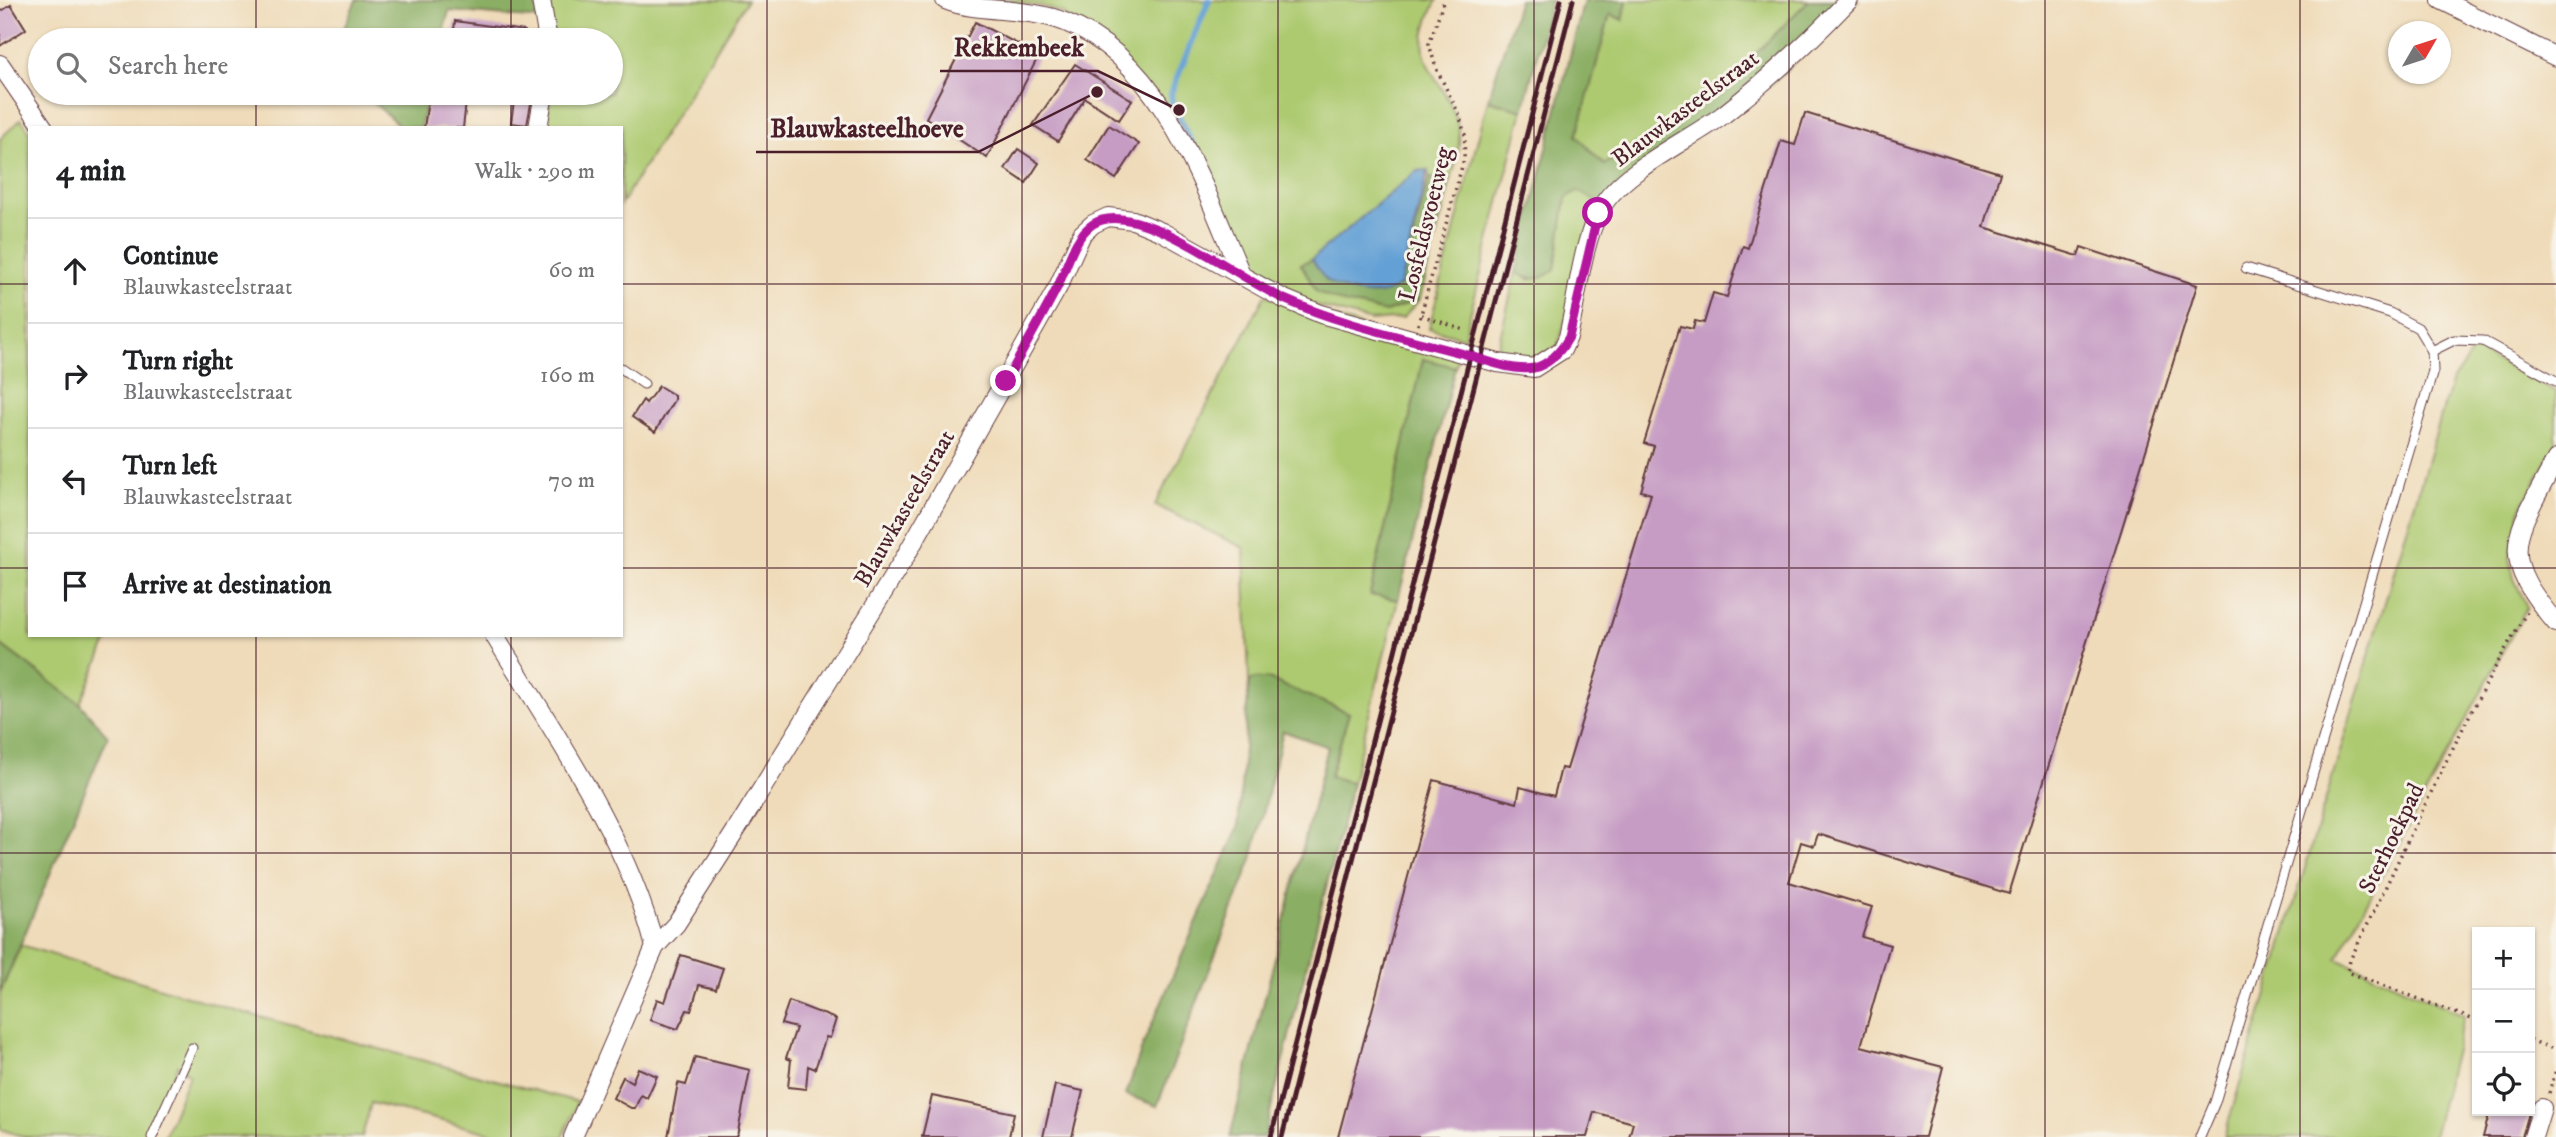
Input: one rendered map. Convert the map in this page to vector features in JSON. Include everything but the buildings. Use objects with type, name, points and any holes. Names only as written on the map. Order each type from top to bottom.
[{"type":"street","points":[[541,0],[546,28]]},
{"type":"street","points":[[944,0],[1028,10],[1067,23],[1122,61],[1151,92],[1171,120],[1242,276]]},
{"type":"street","name":"Blauwkasteelstraat","points":[[573,1137],[655,947],[676,924],[905,557],[1045,310],[1082,234],[1093,224],[1108,217],[1133,220],[1163,232],[1282,298],[1321,314],[1523,368],[1544,364],[1562,350],[1569,337],[1592,228],[1602,205],[1634,175],[1721,116],[1771,76],[1849,0]]},
{"type":"street","points":[[2441,0],[2556,57]]},
{"type":"street","points":[[0,64],[28,105]]},
{"type":"street","points":[[28,105],[43,126]]},
{"type":"street","points":[[538,126],[542,105]]},
{"type":"street","points":[[2556,460],[2518,533],[2517,555],[2521,571],[2535,599],[2556,623]]},
{"type":"street","points":[[495,637],[549,724],[618,850],[645,906],[655,947]]},
{"type":"street","points":[[2533,1137],[2542,1108]]},
{"type":"lane","points":[[2200,1137],[2214,1102],[2433,371],[2432,351],[2418,328],[2390,313],[2246,268]]},
{"type":"lane","points":[[2432,351],[2454,340],[2483,341],[2556,381]]},
{"type":"lane","points":[[623,369],[645,384]]},
{"type":"lane","points":[[152,1137],[192,1048]]},
{"type":"path","name":"Losfeldsvoetweg","points":[[1414,340],[1464,159],[1465,135],[1459,114],[1436,68],[1429,44],[1444,0]]},
{"type":"path","points":[[1421,315],[1466,331]]},
{"type":"path","name":"Sterhoekpad","points":[[2472,1019],[2348,972],[2350,960],[2505,649],[2535,599]]},
{"type":"path","points":[[2535,1042],[2556,1050]]},
{"type":"path","points":[[2542,1108],[2556,1069]]},
{"type":"green space","points":[[356,0],[534,0],[539,19],[449,11],[444,28],[344,28]]},
{"type":"green space","points":[[548,0],[747,0],[623,201],[623,126],[544,126],[549,105],[623,105],[623,28],[552,28]]},
{"type":"green space","points":[[968,0],[1437,0],[1427,23],[1425,55],[1452,107],[1458,126],[1459,147],[1451,180],[1429,178],[1428,170],[1417,171],[1312,259],[1301,265],[1386,312],[1420,299],[1403,318],[1371,321],[1307,303],[1249,274],[1178,120],[1064,14],[1042,6]]},
{"type":"green space","points":[[1519,0],[1551,0],[1523,110],[1488,100]]},
{"type":"green space","points":[[1584,0],[1627,0],[1623,20],[1610,14],[1577,136],[1604,165],[1723,87],[1809,0],[1858,0],[1774,82],[1599,203],[1578,191],[1566,198],[1555,269],[1541,278],[1532,279],[1516,272]]},
{"type":"green space","points":[[1627,0],[1809,0],[1723,87],[1604,165],[1576,136],[1610,14],[1623,20]]},
{"type":"green space","points":[[1488,100],[1523,110],[1464,338],[1429,328]]},
{"type":"green space","points":[[376,105],[425,105],[420,126],[400,126]]},
{"type":"green space","points":[[21,119],[28,129],[28,637],[109,637],[80,704],[0,644],[0,139]]},
{"type":"green space","points":[[1429,178],[1451,180],[1420,299],[1386,312],[1343,303],[1317,292],[1301,264],[1312,259],[1327,281],[1400,284]]},
{"type":"green space","points":[[1578,191],[1599,203],[1558,346],[1533,359],[1496,354],[1516,272],[1530,280],[1555,269],[1566,198]]},
{"type":"green space","points":[[1265,295],[1458,357],[1455,367],[1423,360],[1370,594],[1398,600],[1352,783],[1330,777],[1349,713],[1268,679],[1249,682],[1244,548],[1155,505]]},
{"type":"green space","points":[[2474,349],[2556,391],[2556,445],[2521,508],[2510,558],[2514,579],[2527,607],[2337,958],[2464,1015],[2433,1137],[2224,1137],[2451,383]]},
{"type":"green space","points":[[1423,359],[1455,367],[1398,600],[1370,595]]},
{"type":"green space","points":[[0,644],[80,704],[108,736],[0,993]]},
{"type":"green space","points":[[1253,679],[1268,679],[1349,713],[1330,776],[1352,783],[1264,1137],[1230,1137],[1328,747],[1283,731],[1252,859],[1157,1106],[1126,1095],[1144,1042],[1238,828],[1249,682]]},
{"type":"green space","points":[[21,945],[223,1007],[578,1102],[563,1137],[506,1137],[371,1103],[362,1137],[164,1137],[189,1075],[178,1065],[146,1137],[25,1137],[0,1129],[0,993]]},
{"type":"water","points":[[1428,170],[1400,285],[1384,293],[1365,294],[1346,290],[1326,280],[1312,259],[1417,171]]},
{"type":"waterway","points":[[1201,161],[1172,102],[1171,93],[1209,0]]},
{"type":"waterway","points":[[1234,235],[1251,263],[1263,274],[1279,282]]},
{"type":"railway","points":[[1271,1137],[1561,0]]},
{"type":"railway","points":[[1282,1137],[1573,0]]},
{"type":"place","name":"Blauwkasteelhoeve","points":[[1097,92]]},
{"type":"place","name":"Rekkembeek","points":[[1179,110]]},
{"type":"route","points":[[1006,381],[1058,287],[1082,234],[1093,224],[1108,217],[1133,220],[1163,232],[1282,298],[1321,314],[1498,363],[1534,368],[1562,350],[1569,337],[1592,228],[1598,213]]}]
